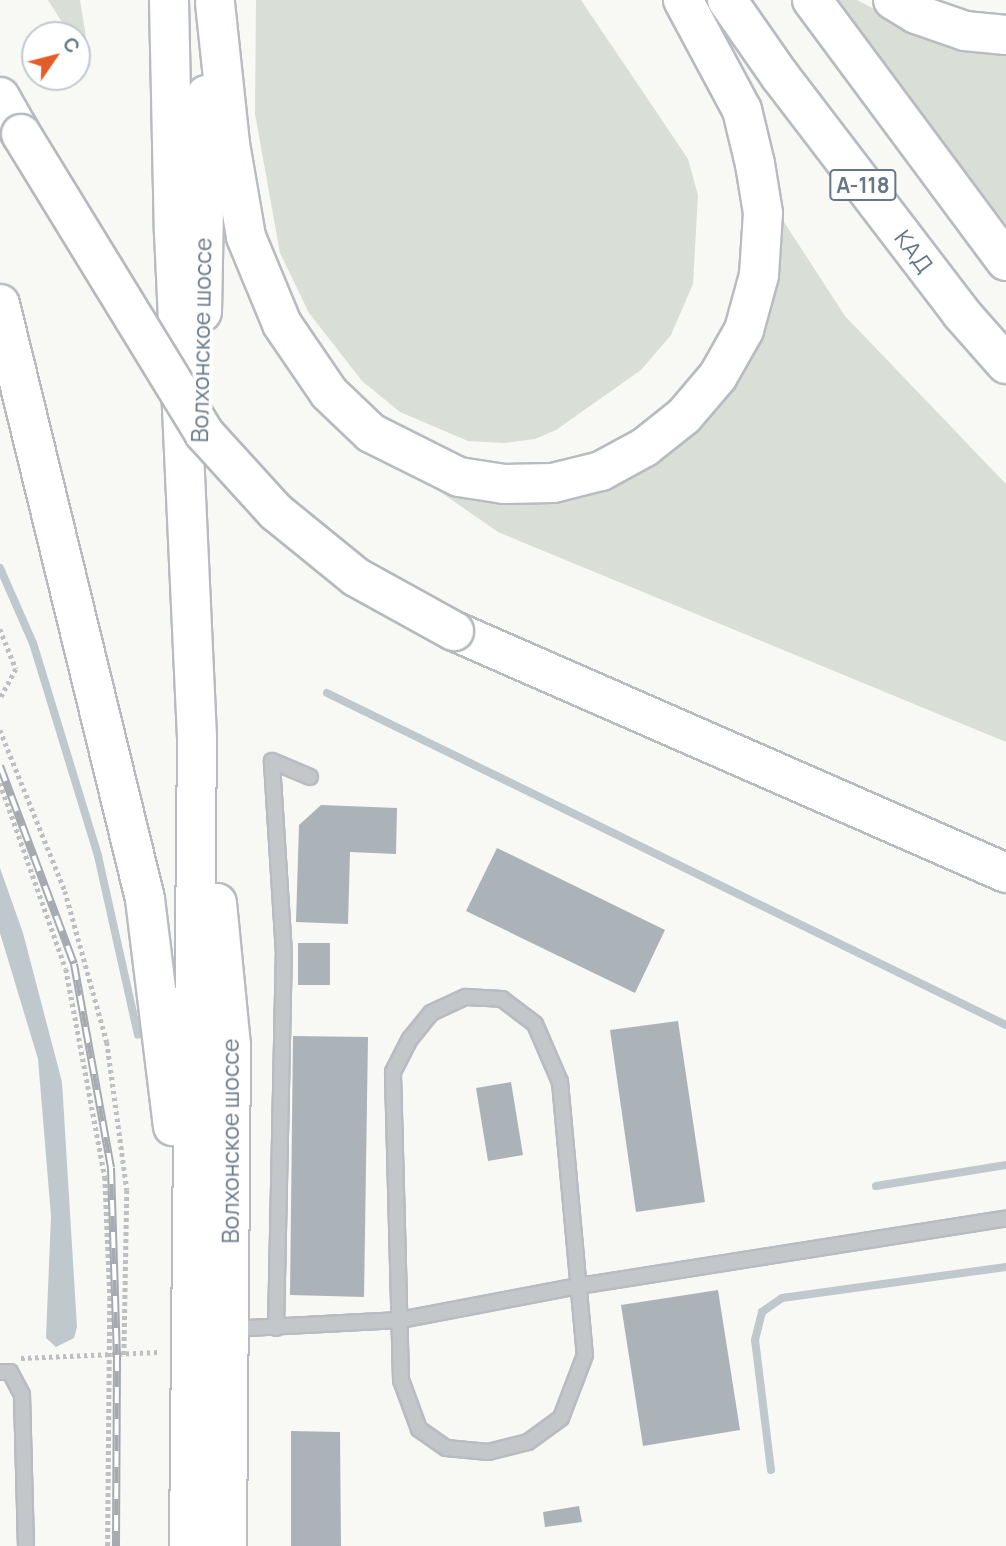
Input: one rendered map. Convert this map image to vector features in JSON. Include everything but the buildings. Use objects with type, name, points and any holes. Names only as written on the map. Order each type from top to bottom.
[{"type":"main road","name":"Волхонское шоссе","points":[[169,0],[174,233],[197,738],[179,1339],[189,1546]]},
{"type":"main road","points":[[215,1],[230,144],[246,237],[282,324],[328,393],[371,433],[459,477],[504,484],[553,482],[601,471],[645,447],[701,396],[744,330],[759,275],[763,213],[755,164],[743,110],[683,0]]},
{"type":"main road","name":"КАД","points":[[727,0],[945,292],[1006,363]]},
{"type":"main road","name":"А-118","points":[[812,0],[1006,261]]},
{"type":"main road","points":[[893,0],[916,14],[965,31],[1006,35]]},
{"type":"main road","name":"Волхонское шоссе","points":[[195,681],[204,120],[215,1]]},
{"type":"main road","points":[[0,97],[204,433],[276,512],[356,577],[454,631],[1006,873]]},
{"type":"main road","points":[[0,304],[145,899],[179,1339],[229,1329]]},
{"type":"main road","name":"Волхонское шоссе","points":[[197,738],[231,1045],[227,1546]]},
{"type":"lane","points":[[276,1328],[284,954],[272,761],[310,776]]},
{"type":"lane","points":[[466,997],[502,999],[535,1024],[560,1082],[579,1286],[585,1355],[561,1418],[528,1442],[488,1452],[446,1448],[419,1429],[401,1380],[393,1072],[410,1039],[431,1013],[466,997]]},
{"type":"lane","points":[[229,1329],[400,1320],[579,1286],[1006,1218]]},
{"type":"lane","points":[[0,1372],[10,1372],[22,1395],[26,1546]]},
{"type":"path","points":[[0,629],[16,669],[0,699]]},
{"type":"path","points":[[0,730],[65,891],[107,1042],[127,1190],[124,1356]]},
{"type":"path","points":[[0,783],[66,969],[105,1177],[108,1546]]},
{"type":"path","points":[[18,1358],[108,1354],[124,1356],[179,1339]]},
{"type":"shaded area","points":[[48,0],[80,0],[83,21],[61,21]]},
{"type":"shaded area","points":[[256,0],[581,0],[688,159],[698,195],[693,284],[671,335],[641,370],[556,430],[535,439],[504,443],[468,441],[400,412],[362,381],[309,313],[280,253],[255,114]]},
{"type":"shaded area","points":[[834,0],[857,0],[918,32],[1006,50],[1006,224]]},
{"type":"shaded area","points":[[782,219],[845,316],[1006,484],[1006,742],[498,532],[433,487],[479,499],[557,502],[592,494],[630,476],[755,346],[780,264]]},
{"type":"shaded area","points":[[0,868],[23,933],[62,1082],[77,1327],[74,1338],[56,1347],[46,1338],[51,1216],[38,1059],[0,933]]},
{"type":"waterway","points":[[0,568],[33,643],[98,856],[138,1035]]},
{"type":"waterway","points":[[327,693],[1006,1025]]},
{"type":"waterway","points":[[876,1186],[1006,1165]]},
{"type":"waterway","points":[[771,1470],[755,1340],[762,1312],[782,1298],[1006,1267]]},
{"type":"railway","points":[[0,766],[74,964],[111,1168],[117,1355],[116,1546]]}]
